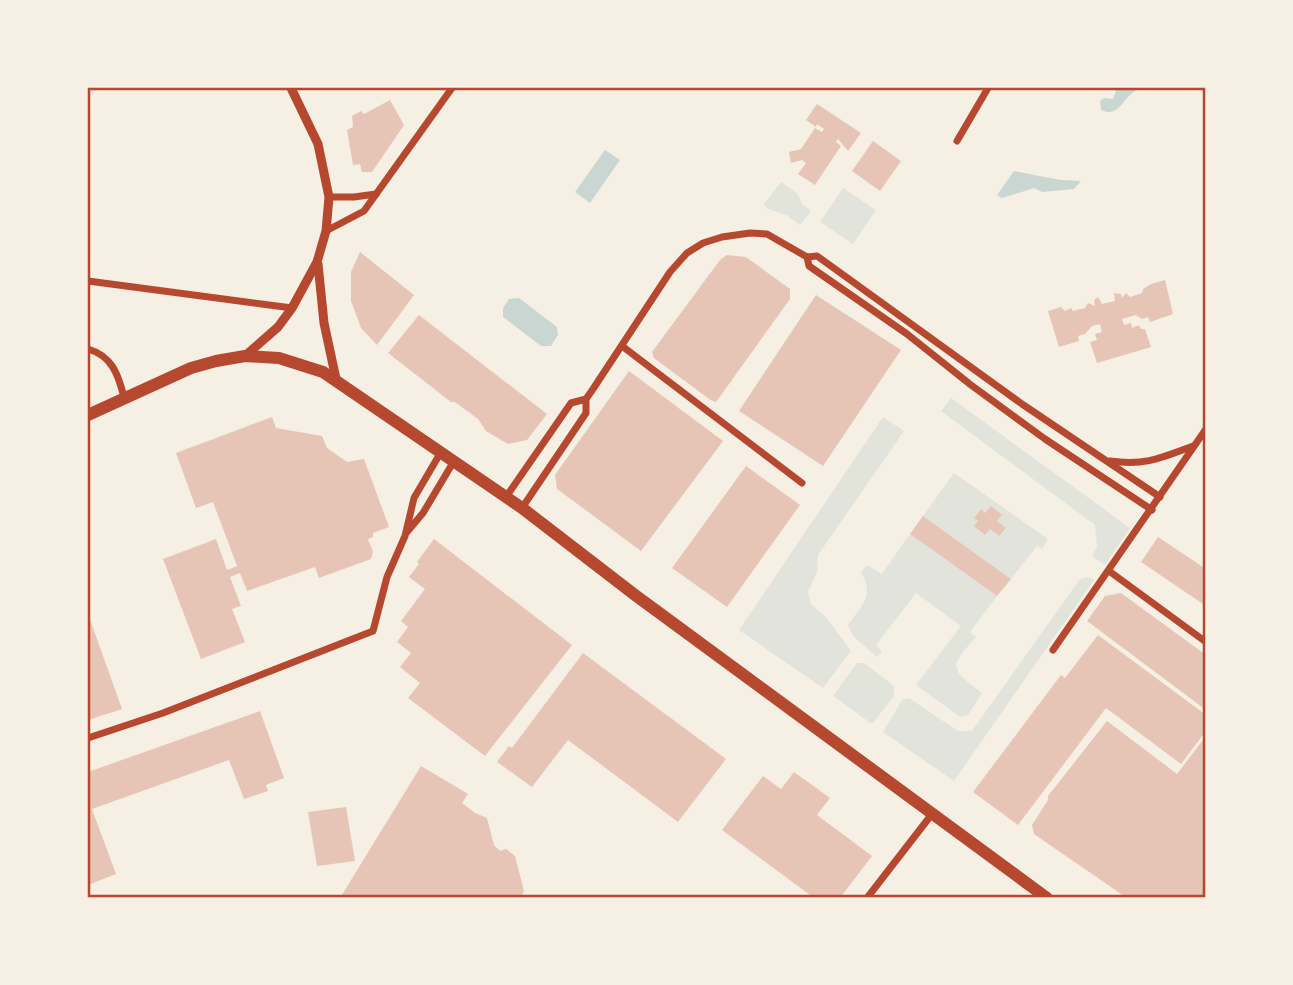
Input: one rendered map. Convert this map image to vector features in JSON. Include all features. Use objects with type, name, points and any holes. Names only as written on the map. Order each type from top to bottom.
[{"type":"main road","points":[[88,415],[191,368],[246,356],[284,359],[309,366],[336,379],[522,508],[635,595],[1047,898]]},
{"type":"street","points":[[246,356],[278,327],[292,308],[317,262],[326,230],[329,197],[318,144],[291,88]]},
{"type":"street","points":[[326,230],[364,211],[452,88]]},
{"type":"street","points":[[957,141],[988,88]]},
{"type":"street","points":[[329,197],[376,194]]},
{"type":"street","points":[[522,508],[586,413],[586,399],[670,272],[687,253],[703,243],[750,233],[768,234],[807,257],[817,256],[845,274],[972,369],[1160,497]]},
{"type":"street","points":[[807,257],[809,266],[907,334],[971,385],[1045,439],[1152,510]]},
{"type":"street","points":[[317,262],[324,323],[336,379]]},
{"type":"street","points":[[88,281],[292,308]]},
{"type":"street","points":[[622,346],[802,483]]},
{"type":"street","points":[[88,349],[105,356],[115,368],[124,397]]},
{"type":"street","points":[[506,497],[571,403],[586,399]]},
{"type":"street","points":[[1053,650],[1206,429]]},
{"type":"street","points":[[1106,461],[1134,464],[1154,461],[1195,446]]},
{"type":"street","points":[[88,738],[163,713],[373,631],[387,577],[404,536],[414,498],[441,452]]},
{"type":"street","points":[[404,536],[423,513],[454,461]]},
{"type":"street","points":[[1109,571],[1206,642]]},
{"type":"street","points":[[867,898],[932,814]]},
{"type":"shaded area","points":[[1117,88],[1134,88],[1135,91],[1116,110],[1101,110],[1100,101],[1104,98],[1113,99]]},
{"type":"shaded area","points":[[605,150],[620,160],[590,203],[575,192]]},
{"type":"shaded area","points":[[1014,171],[1081,181],[1074,189],[1042,192],[1034,188],[1002,198],[997,195]]},
{"type":"shaded area","points":[[781,182],[798,194],[802,204],[811,211],[800,225],[788,216],[766,208],[764,204]]},
{"type":"shaded area","points":[[843,188],[876,210],[853,244],[820,222]]},
{"type":"shaded area","points":[[519,298],[557,327],[558,335],[551,346],[541,346],[503,317],[503,308],[509,299]]},
{"type":"shaded area","points":[[951,398],[1130,528],[1105,565],[1092,556],[1097,547],[1095,525],[941,411]]},
{"type":"shaded area","points":[[883,417],[904,431],[818,555],[817,572],[808,592],[811,604],[827,618],[851,651],[823,688],[739,630]]},
{"type":"shaded area","points":[[954,473],[1048,539],[1042,549],[1037,546],[1011,579],[923,516]]},
{"type":"shaded area","points":[[910,534],[997,596],[970,632],[976,637],[957,661],[958,672],[982,693],[968,715],[960,717],[916,685],[961,626],[916,593],[876,645],[882,651],[877,657],[853,636],[848,625],[867,594],[861,572],[867,565],[882,574]]},
{"type":"shaded area","points":[[1088,577],[1094,580],[954,781],[883,732],[902,700],[909,698],[958,731],[972,731],[1080,579]]},
{"type":"shaded area","points":[[857,663],[864,663],[894,686],[894,696],[872,724],[833,696]]},
{"type":"building","points":[[390,100],[404,125],[372,172],[362,172],[360,164],[353,165],[347,130],[353,127],[352,116],[361,111],[364,114]]},
{"type":"building","points":[[817,104],[861,133],[848,151],[838,139],[836,142],[841,146],[815,185],[798,174],[806,163],[802,160],[791,163],[789,152],[801,149],[815,128],[822,132],[824,129],[806,120]]},
{"type":"building","points":[[873,141],[901,161],[880,191],[852,171]]},
{"type":"building","points":[[360,252],[414,295],[377,345],[361,328],[351,301],[351,272]]},
{"type":"building","points":[[727,255],[746,257],[790,289],[790,299],[716,402],[654,358],[652,352],[720,260]]},
{"type":"building","points":[[1165,280],[1173,314],[1150,322],[1148,317],[1142,319],[1136,315],[1122,319],[1124,325],[1131,323],[1132,328],[1139,325],[1141,329],[1145,329],[1151,347],[1097,363],[1090,342],[1097,340],[1095,334],[1102,332],[1100,324],[1078,336],[1079,341],[1059,347],[1048,311],[1061,307],[1065,311],[1071,308],[1073,311],[1085,308],[1088,303],[1095,306],[1094,300],[1098,297],[1102,304],[1115,301],[1114,293],[1121,294],[1122,298],[1126,293],[1130,297],[1142,293],[1143,289],[1151,284]]},
{"type":"building","points":[[816,295],[901,350],[823,466],[739,411]]},
{"type":"building","points":[[419,315],[547,414],[527,440],[508,444],[486,431],[478,419],[455,402],[451,402],[388,353]]},
{"type":"building","points":[[629,371],[723,441],[641,551],[557,489],[555,475]]},
{"type":"building","points":[[272,417],[276,428],[322,436],[327,448],[347,462],[364,459],[389,527],[373,533],[373,537],[368,539],[373,552],[371,559],[319,578],[315,567],[247,591],[240,573],[230,577],[241,606],[232,609],[245,642],[201,659],[163,559],[216,539],[227,570],[237,566],[213,502],[196,508],[176,453]]},
{"type":"building","points":[[746,466],[800,505],[727,607],[672,568]]},
{"type":"building","points":[[991,506],[1002,515],[997,521],[1006,528],[999,536],[990,529],[985,535],[974,526],[978,521],[974,518],[981,509],[985,513]]},
{"type":"building","points":[[923,516],[1011,579],[997,596],[910,534]]},
{"type":"building","points":[[1158,537],[1206,569],[1206,606],[1141,562]]},
{"type":"building","points":[[434,539],[572,645],[485,756],[408,698],[420,683],[400,667],[411,653],[397,642],[408,627],[401,621],[425,589],[409,577]]},
{"type":"building","points":[[1121,593],[1206,655],[1206,710],[1087,621],[1105,596]]},
{"type":"building","points":[[88,614],[122,709],[88,720]]},
{"type":"building","points":[[1098,635],[1206,715],[1206,731],[1181,764],[1106,708],[1018,825],[973,792],[1061,675],[1065,678]]},
{"type":"building","points":[[583,653],[726,759],[678,822],[568,740],[532,787],[497,762],[509,746],[512,748]]},
{"type":"building","points":[[260,711],[284,778],[266,785],[268,791],[244,799],[229,760],[92,809],[116,874],[88,885],[88,772]]},
{"type":"building","points":[[1107,721],[1177,774],[1206,736],[1206,898],[1127,898],[1034,834],[1032,825],[1048,796]]},
{"type":"building","points":[[421,766],[468,794],[462,803],[487,818],[494,845],[500,851],[506,849],[515,856],[524,891],[520,898],[340,898]]},
{"type":"building","points":[[794,772],[830,798],[817,815],[872,856],[840,898],[814,898],[722,830],[763,776],[781,789]]},
{"type":"building","points":[[346,807],[355,861],[317,866],[308,812]]}]
